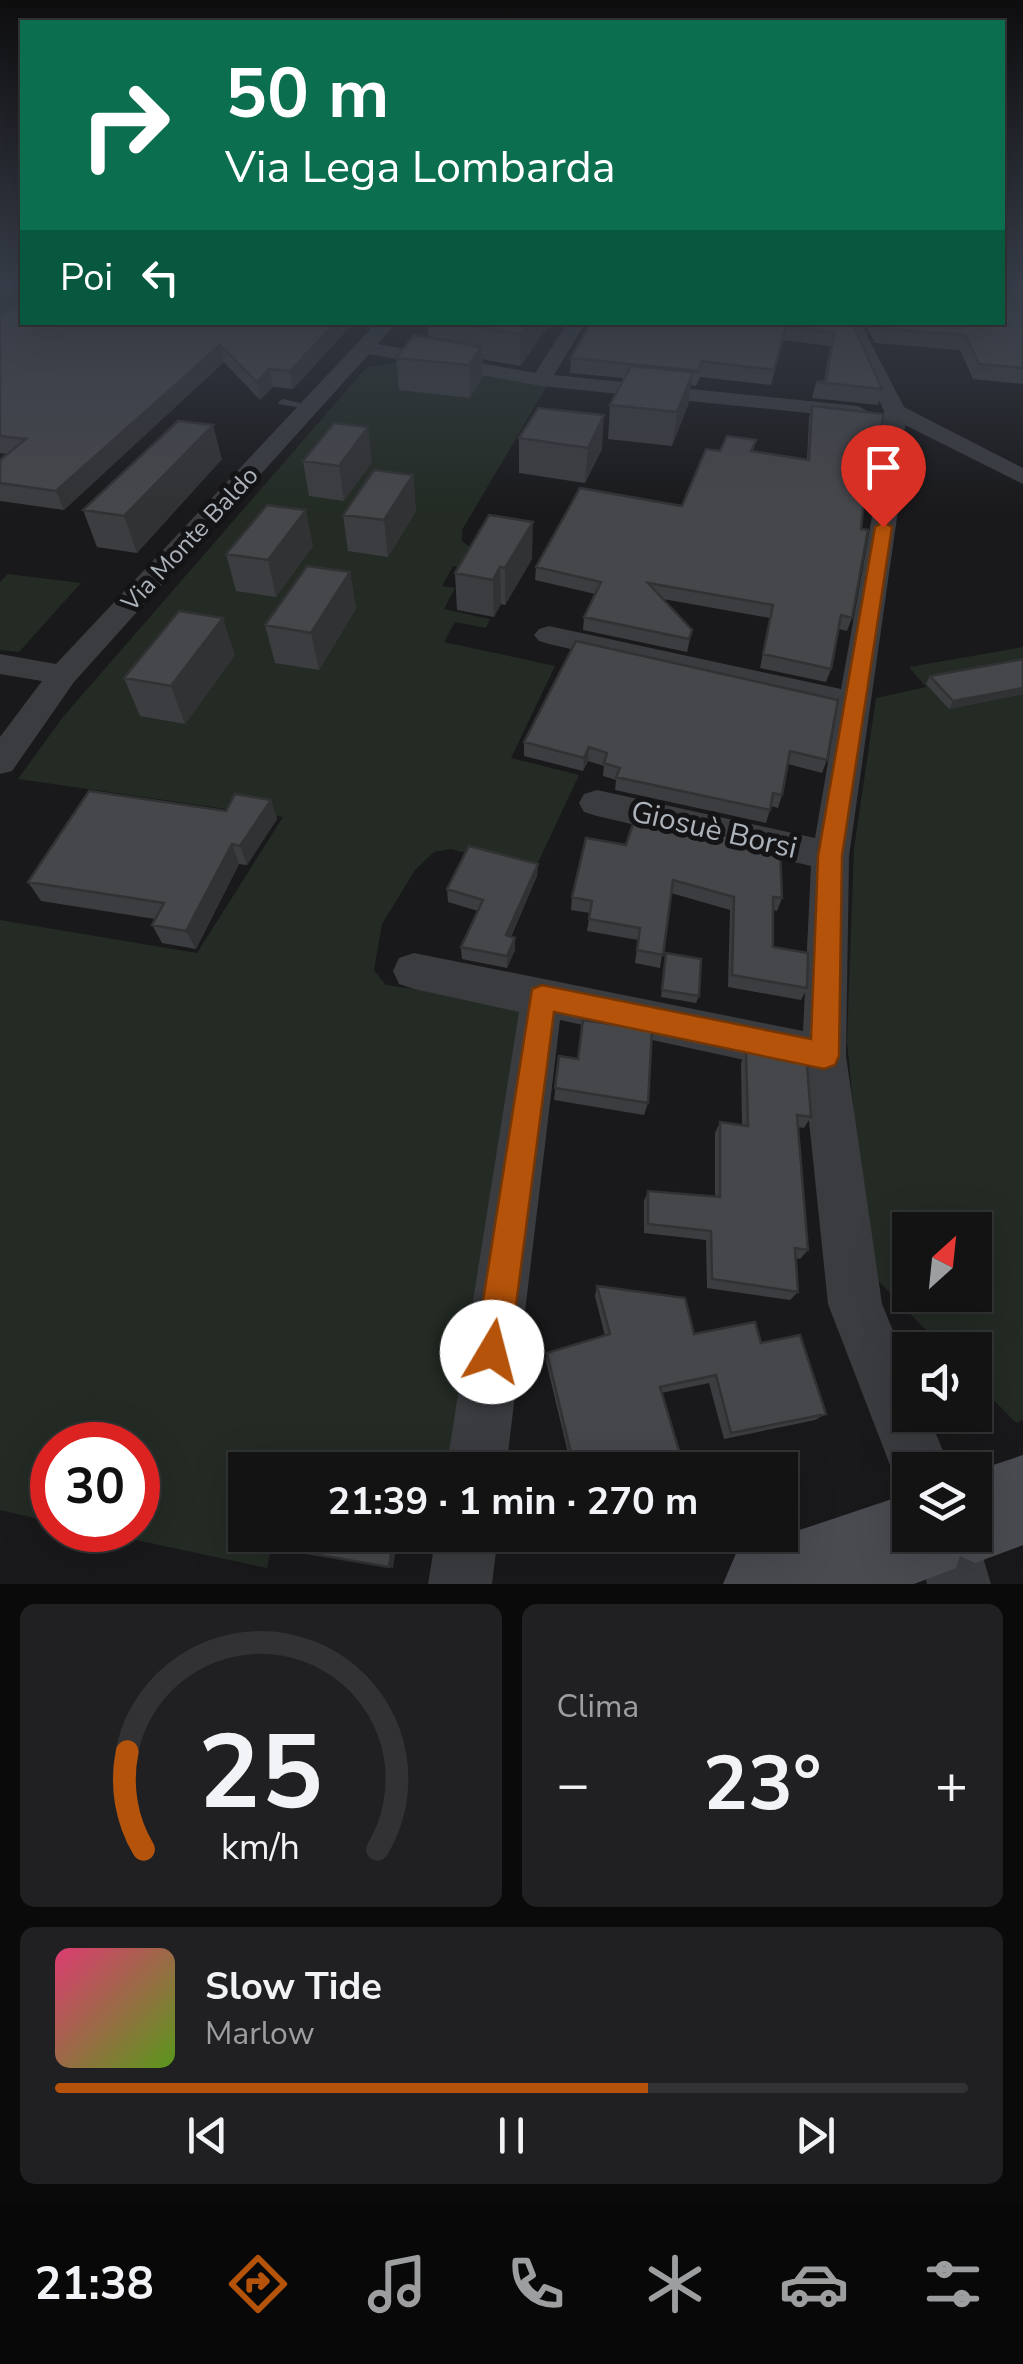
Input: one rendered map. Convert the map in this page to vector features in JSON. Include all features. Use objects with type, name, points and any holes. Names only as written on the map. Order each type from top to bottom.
[{"type":"street","name":"Via Monte Baldo","points":[[0,762],[63,675],[353,362]]},
{"type":"street","points":[[442,362],[541,380],[894,413],[1023,477]]},
{"type":"street","points":[[541,380],[552,362]]},
{"type":"street","points":[[867,362],[894,413],[889,489],[830,856],[824,1056],[855,1304],[914,1452]]},
{"type":"street","points":[[548,635],[855,703]]},
{"type":"street","points":[[0,664],[63,675]]},
{"type":"street","name":"Giosuè Borsi","points":[[597,803],[830,856]]},
{"type":"street","points":[[414,971],[824,1056]]},
{"type":"street","points":[[479,1452],[542,998]]},
{"type":"street","points":[[992,1511],[1023,1500]]},
{"type":"street","points":[[770,1584],[892,1545]]},
{"type":"street","points":[[460,1584],[465,1552]]},
{"type":"street","points":[[951,1552],[959,1584]]},
{"type":"lane","points":[[283,402],[313,406]]},
{"type":"shaded area","points":[[406,362],[547,386],[462,530],[462,541],[477,552],[463,568],[453,566],[442,586],[455,588],[444,609],[490,619],[486,628],[455,622],[444,642],[555,666],[511,758],[579,775],[534,871],[451,849],[434,852],[415,870],[382,924],[374,970],[386,985],[525,1005],[450,1452],[228,1452],[228,1552],[270,1552],[267,1568],[160,1545],[160,1422],[30,1422],[30,1517],[0,1510],[0,920],[197,953],[283,817],[18,779],[63,717],[366,368]]},
{"type":"shaded area","points":[[8,574],[81,583],[19,652],[0,650],[0,582]]},
{"type":"shaded area","points":[[1023,647],[1023,1420],[1016,1423],[992,1398],[992,1332],[928,1332],[908,1312],[992,1312],[992,1212],[892,1212],[892,1295],[869,1271],[847,1042],[854,849],[876,698],[926,687],[909,667]]},
{"type":"building","points":[[0,362],[201,362],[56,491],[0,483],[0,460],[26,439],[0,436]]},
{"type":"building","points":[[237,362],[299,362],[290,371],[269,369],[257,382]]},
{"type":"building","points":[[609,362],[702,362],[698,371]]},
{"type":"building","points":[[709,362],[776,362],[774,370]]},
{"type":"building","points":[[829,362],[870,362],[882,389],[816,382],[826,381]]},
{"type":"building","points":[[1023,362],[1023,368],[979,364]]},
{"type":"building","points":[[631,366],[693,372],[677,412],[610,405]]},
{"type":"building","points":[[812,406],[883,414],[879,454],[869,452],[861,529],[868,530],[852,618],[841,615],[831,669],[763,654],[773,605],[648,583],[692,630],[689,639],[584,617],[601,582],[536,567],[580,488],[682,506],[706,449],[720,451],[727,436],[756,440],[751,451],[809,460]]},
{"type":"building","points":[[538,408],[604,415],[588,448],[519,438]]},
{"type":"building","points":[[178,421],[213,425],[124,516],[83,510]]},
{"type":"building","points":[[334,423],[368,427],[339,466],[303,461]]},
{"type":"building","points":[[374,470],[413,475],[384,520],[343,515]]},
{"type":"building","points":[[267,505],[306,510],[268,560],[226,554]]},
{"type":"building","points":[[489,515],[533,522],[505,568],[500,567],[493,580],[455,573]]},
{"type":"building","points":[[307,566],[350,572],[311,633],[265,625]]},
{"type":"building","points":[[179,611],[223,618],[171,686],[124,678]]},
{"type":"building","points":[[576,641],[838,700],[827,760],[790,751],[782,795],[773,793],[770,810],[616,777],[620,768],[604,763],[607,753],[589,747],[584,758],[524,742]]},
{"type":"building","points":[[1023,659],[1023,688],[953,701],[930,676]]},
{"type":"building","points":[[89,791],[226,811],[235,794],[271,800],[240,846],[232,844],[186,931],[152,925],[164,903],[28,882]]},
{"type":"building","points":[[636,815],[780,848],[782,898],[773,897],[773,947],[808,953],[807,988],[732,975],[734,897],[673,880],[663,955],[637,950],[640,928],[589,919],[592,901],[572,897],[586,838],[626,845]]},
{"type":"building","points":[[469,846],[538,864],[506,935],[515,938],[507,956],[461,947],[483,900],[447,889]]},
{"type":"building","points":[[666,953],[701,959],[699,996],[662,990]]},
{"type":"building","points":[[583,1020],[652,1030],[648,1103],[555,1088],[559,1056],[578,1059]]},
{"type":"building","points":[[746,1051],[807,1064],[811,1117],[797,1115],[808,1250],[795,1248],[798,1292],[712,1279],[711,1231],[648,1224],[648,1191],[720,1197],[720,1122],[748,1126]]},
{"type":"building","points":[[597,1286],[685,1298],[694,1334],[755,1322],[761,1343],[800,1335],[826,1414],[731,1433],[716,1375],[660,1387],[679,1452],[571,1452],[547,1353],[610,1334]]},
{"type":"building","points":[[301,1552],[391,1552],[389,1567]]},
{"type":"route","points":[[492,1352],[542,998],[824,1056],[830,856],[883,527]]}]
